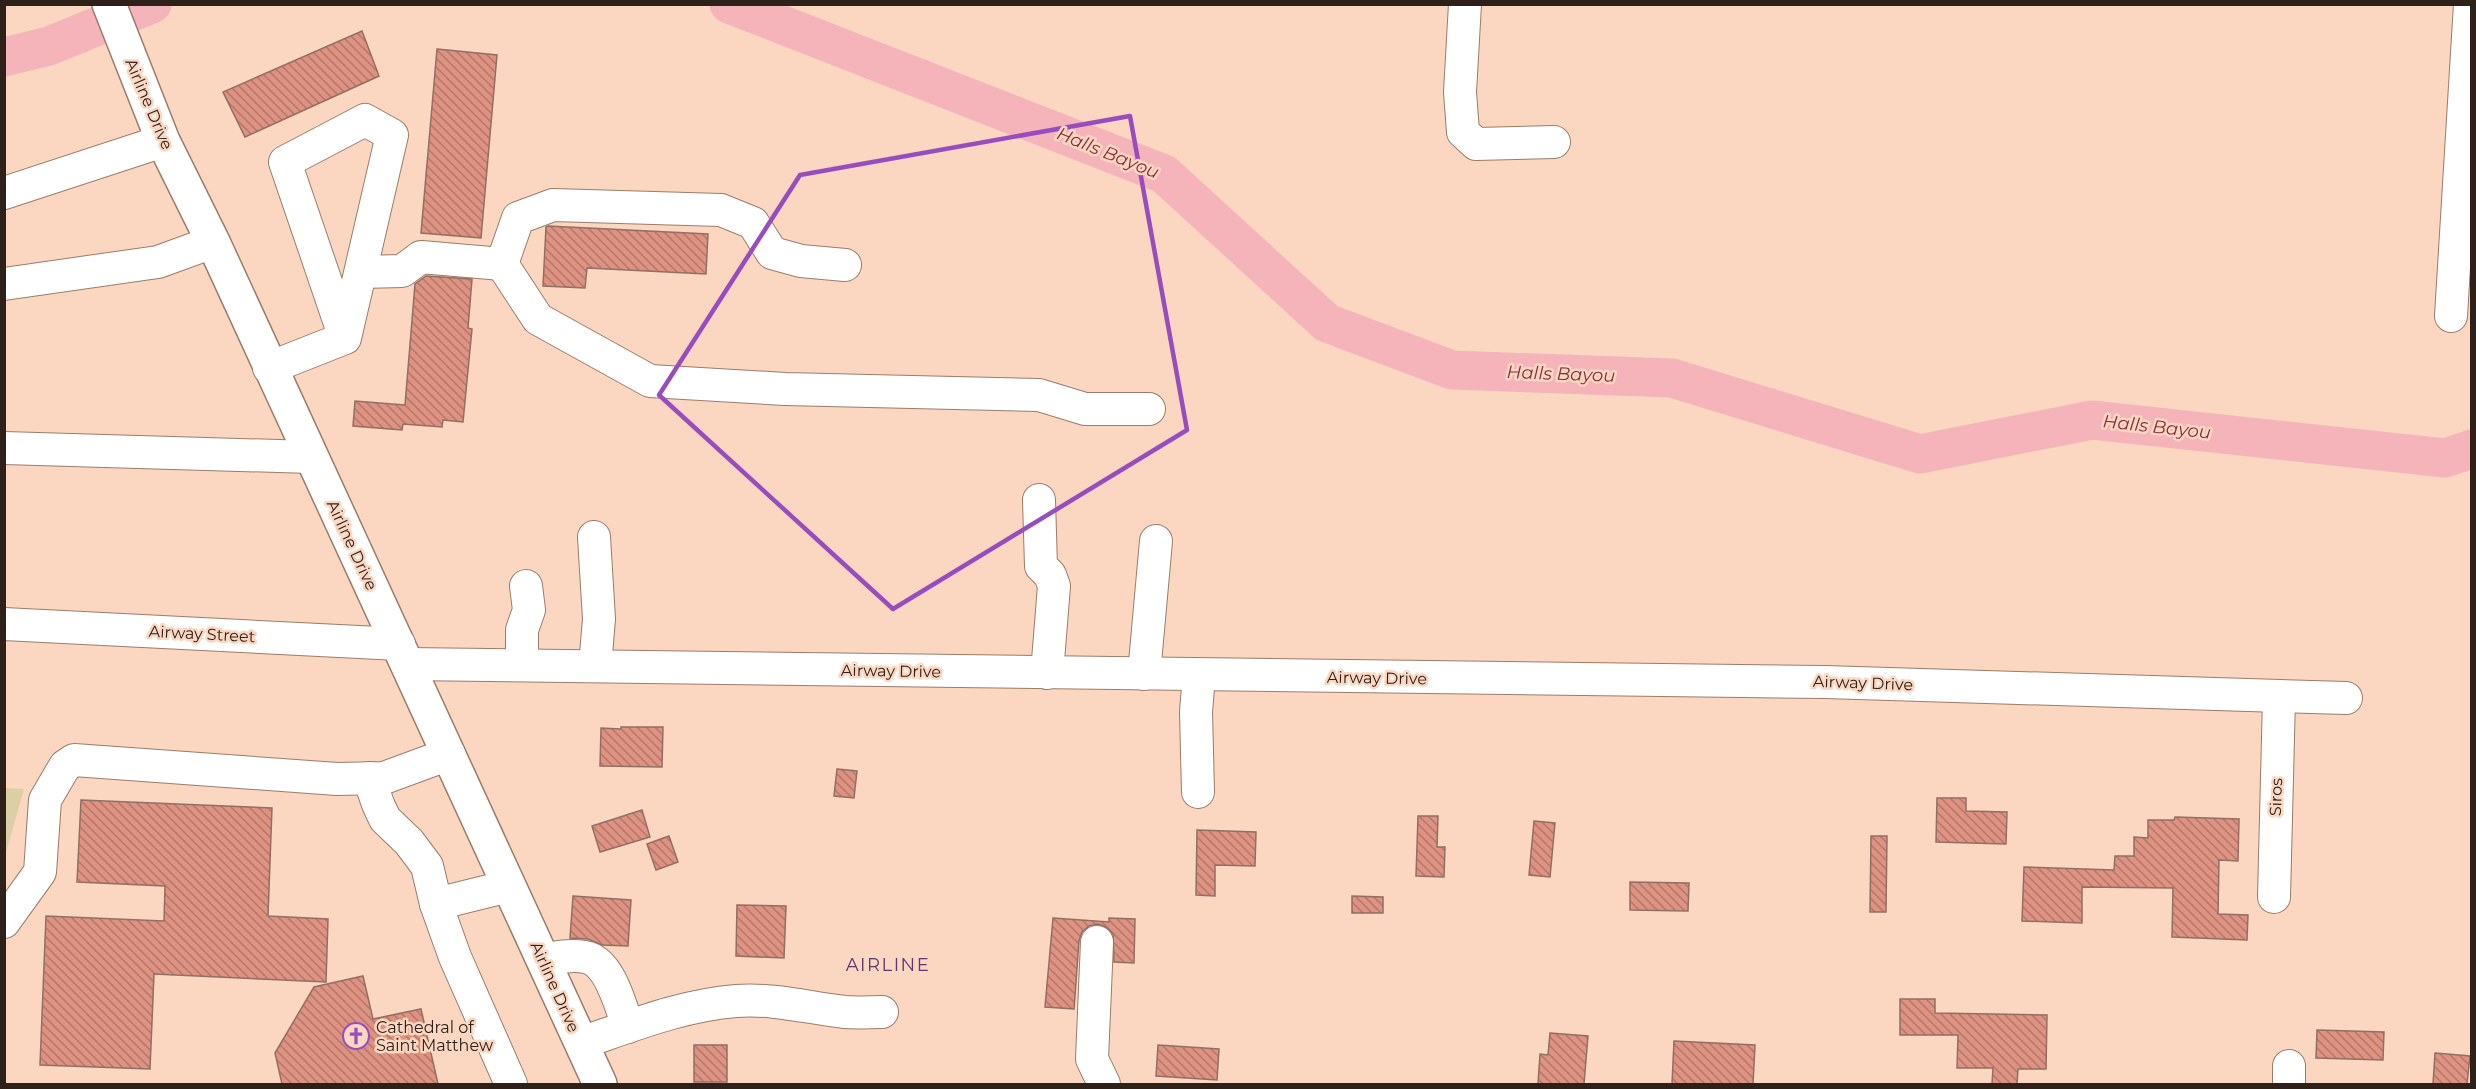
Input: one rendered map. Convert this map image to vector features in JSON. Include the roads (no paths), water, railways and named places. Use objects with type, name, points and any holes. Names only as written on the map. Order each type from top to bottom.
[{"type":"main road","name":"Airline Drive","points":[[109,4],[164,141],[213,242],[449,754],[581,1043],[597,1084]]},
{"type":"street","points":[[1465,4],[1460,92],[1463,132],[1476,144],[1554,142]]},
{"type":"street","points":[[2451,316],[2470,4]]},
{"type":"street","points":[[365,120],[392,135],[345,338],[285,162],[365,120]]},
{"type":"street","points":[[4,193],[164,141]]},
{"type":"street","points":[[502,264],[518,218],[553,206],[721,210],[753,223],[772,253],[801,261],[845,265]]},
{"type":"street","points":[[4,284],[158,262],[213,242]]},
{"type":"street","points":[[361,272],[402,271],[421,257],[502,264]]},
{"type":"street","points":[[502,264],[538,319],[650,381],[785,389],[1039,395],[1085,409],[1149,409]]},
{"type":"street","points":[[270,368],[345,338]]},
{"type":"street","points":[[4,448],[311,457]]},
{"type":"street","points":[[1039,500],[1041,566],[1050,575],[1054,586],[1047,673]]},
{"type":"street","points":[[594,537],[599,619],[595,666]]},
{"type":"street","points":[[1144,674],[1156,541]]},
{"type":"street","points":[[522,665],[522,630],[529,610],[526,586]]},
{"type":"street","name":"Airway Street","points":[[4,624],[403,654]]},
{"type":"street","name":"Airway Drive","points":[[403,654],[522,665],[1825,682],[2279,698],[2346,698]]},
{"type":"street","points":[[1198,792],[1196,712],[1199,675]]},
{"type":"street","name":"Siros","points":[[2274,897],[2279,698]]},
{"type":"street","points":[[4,922],[40,872],[45,800],[64,766],[74,760],[337,779],[384,778],[449,754]]},
{"type":"street","points":[[369,778],[385,819],[410,842],[427,866],[436,904],[455,957],[512,1084]]},
{"type":"street","points":[[436,904],[509,886]]},
{"type":"street","points":[[1097,942],[1092,1059],[1104,1084]]},
{"type":"street","points":[[543,959],[587,957],[602,967],[615,991],[628,1027]]},
{"type":"street","points":[[581,1043],[706,1005],[737,1000],[791,1004],[846,1012],[882,1012]]},
{"type":"waterway","name":"Halls Bayou","points":[[4,57],[49,46],[152,4]]},
{"type":"waterway","name":"Halls Bayou","points":[[729,4],[1164,174],[1327,323],[1452,370],[1672,378],[1920,454],[2092,420],[2445,458],[2472,449]]},
{"type":"place","name":"Cathedral of Saint Matthew","points":[[356,1036]]},
{"type":"district","name":"AIRLINE","points":[[888,965]]}]
